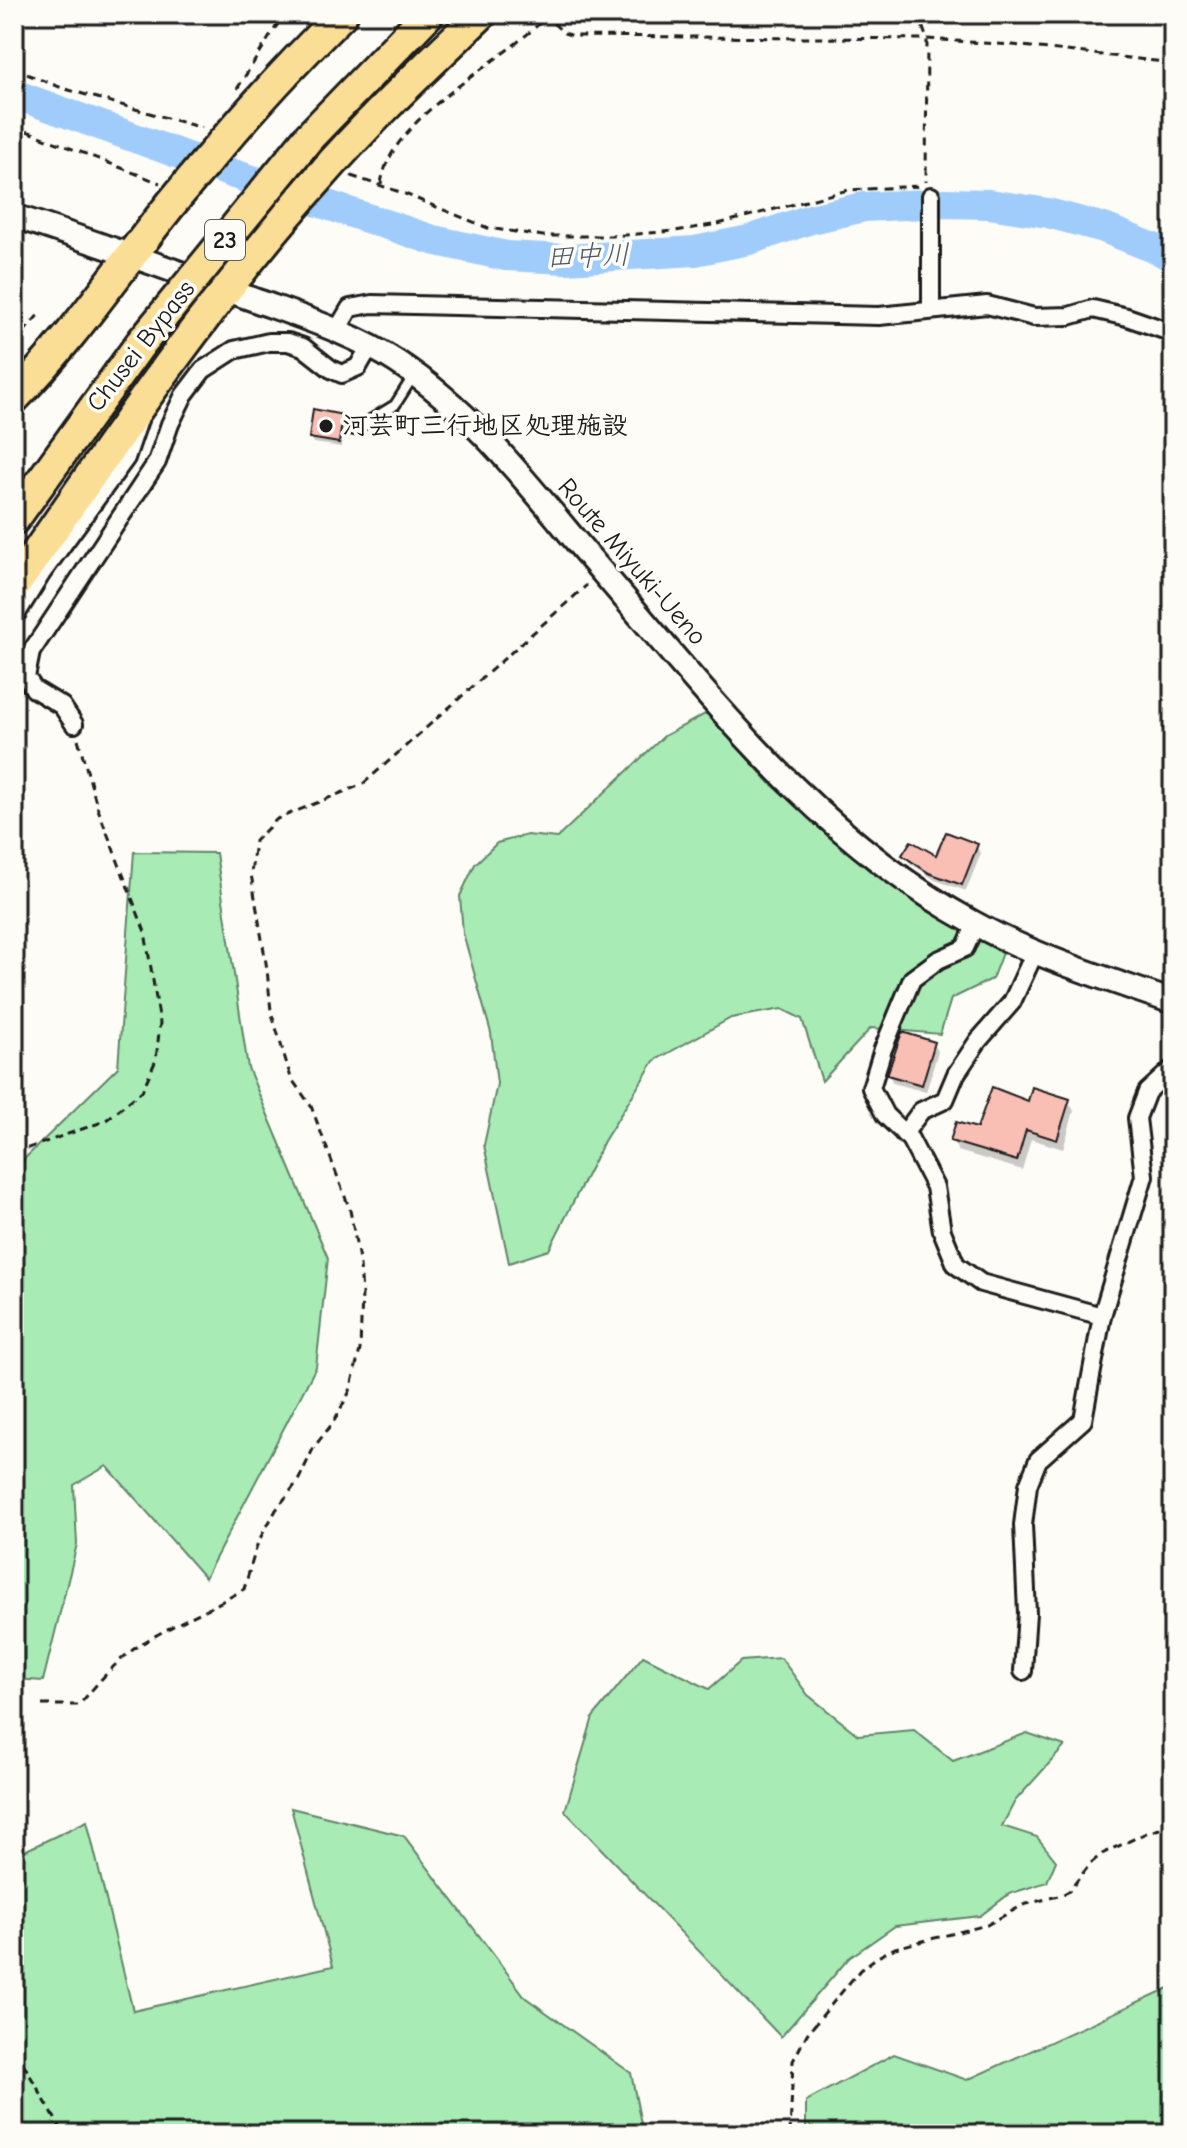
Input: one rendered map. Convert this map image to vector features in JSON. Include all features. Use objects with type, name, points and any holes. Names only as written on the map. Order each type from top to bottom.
[{"type":"highway","points":[[14,398],[44,368],[132,255],[167,195],[242,121],[342,14]]},
{"type":"highway","name":"Chusei Bypass","points":[[17,515],[141,343],[309,137],[428,14]]},
{"type":"highway","points":[[14,586],[143,403],[259,249],[481,14]]},
{"type":"main road","name":"Route Miyuki-Ueno","points":[[14,216],[132,255],[337,330],[370,346],[414,375],[468,419],[501,453],[779,775],[852,842],[976,924],[1035,952],[1173,1002]]},
{"type":"street","points":[[931,196],[931,310]]},
{"type":"street","points":[[337,330],[350,308],[372,304],[879,316],[987,305],[1034,317],[1056,318],[1093,309],[1173,333]]},
{"type":"street","points":[[74,724],[62,706],[34,689],[26,677],[31,652],[157,462],[184,395],[203,370],[234,350],[269,342],[288,342],[303,347],[342,374],[358,367],[370,346]]},
{"type":"street","points":[[14,618],[42,573],[126,458],[143,403]]},
{"type":"street","points":[[976,924],[965,948],[938,960],[912,979],[883,1049],[871,1088],[885,1115],[910,1139],[935,1187],[942,1231],[956,1265],[981,1283],[1102,1316]]},
{"type":"street","points":[[904,1134],[921,1111],[945,1100],[956,1074],[978,1041],[1012,1002],[1035,952]]},
{"type":"street","points":[[1023,1671],[1027,1613],[1023,1525],[1028,1485],[1038,1460],[1083,1420],[1102,1316],[1144,1176],[1137,1118],[1147,1092],[1173,1068]]},
{"type":"lane","points":[[354,430],[395,405],[414,375]]},
{"type":"path","points":[[236,90],[284,14]]},
{"type":"path","points":[[331,175],[380,185],[488,228],[543,236],[612,236],[675,231],[718,224],[848,190],[926,186],[927,39],[918,14]]},
{"type":"path","points":[[380,185],[388,157],[401,138],[446,96],[546,15],[564,33],[574,36],[927,39],[1173,63]]},
{"type":"path","points":[[14,69],[62,88],[207,130]]},
{"type":"path","points":[[14,126],[167,195]]},
{"type":"path","points":[[14,343],[41,312]]},
{"type":"path","points":[[42,1705],[79,1705],[109,1671],[141,1643],[244,1589],[258,1542],[276,1510],[298,1481],[314,1447],[333,1423],[350,1391],[360,1350],[360,1265],[350,1210],[311,1106],[291,1078],[271,1011],[251,874],[255,841],[277,819],[363,784],[602,572]]},
{"type":"path","points":[[14,1153],[105,1121],[142,1091],[156,1060],[160,1023],[145,932],[98,809],[74,724]]},
{"type":"path","points":[[790,2134],[793,2061],[807,2034],[868,1964],[895,1948],[987,1925],[1023,1905],[1062,1895],[1102,1854],[1146,1833],[1173,1825]]},
{"type":"path","points":[[14,2053],[64,2134]]},
{"type":"green space","points":[[707,713],[769,782],[871,872],[924,909],[1002,953],[992,979],[951,999],[940,1034],[871,1028],[822,1081],[802,1019],[782,1009],[731,1018],[654,1061],[604,1141],[549,1250],[509,1263],[484,1145],[497,1084],[491,1033],[463,933],[460,896],[475,864],[497,843],[527,835],[557,838],[664,736]]},
{"type":"green space","points":[[134,852],[216,853],[248,1068],[328,1258],[316,1367],[205,1578],[107,1466],[74,1485],[77,1544],[43,1681],[14,1679],[14,1169],[118,1067]]},
{"type":"green space","points":[[643,1656],[709,1689],[741,1661],[781,1658],[808,1695],[858,1735],[914,1730],[953,1761],[1027,1733],[1065,1746],[1015,1801],[1002,1826],[1037,1837],[1056,1861],[1047,1882],[1009,1894],[980,1916],[895,1926],[849,1958],[781,2037],[565,1811],[593,1717]]},
{"type":"green space","points":[[291,1808],[404,1836],[526,1998],[631,2073],[643,2134],[14,2134],[14,1856],[87,1821],[133,2011],[333,1966]]},
{"type":"green space","points":[[1173,1986],[1173,2134],[806,2134],[806,2101],[894,2054],[967,2080]]},
{"type":"building","name":"河芸町三行地区処理施設","points":[[313,409],[343,415],[339,443],[309,438]]},
{"type":"building","points":[[946,832],[978,844],[962,885],[929,873],[902,855],[911,841],[936,855]]},
{"type":"building","points":[[902,1032],[935,1042],[922,1085],[887,1075]]},
{"type":"building","points":[[992,1087],[1028,1101],[1032,1087],[1070,1099],[1057,1140],[1026,1130],[1017,1161],[950,1141],[956,1122],[977,1128]]},
{"type":"waterway","name":"田中川","points":[[14,94],[234,174],[433,240],[506,256],[566,259],[695,251],[749,240],[811,219],[864,207],[946,203],[989,204],[1048,213],[1104,228],[1173,258]]},
{"type":"place","name":"河芸町三行地区処理施設","points":[[326,426]]}]
